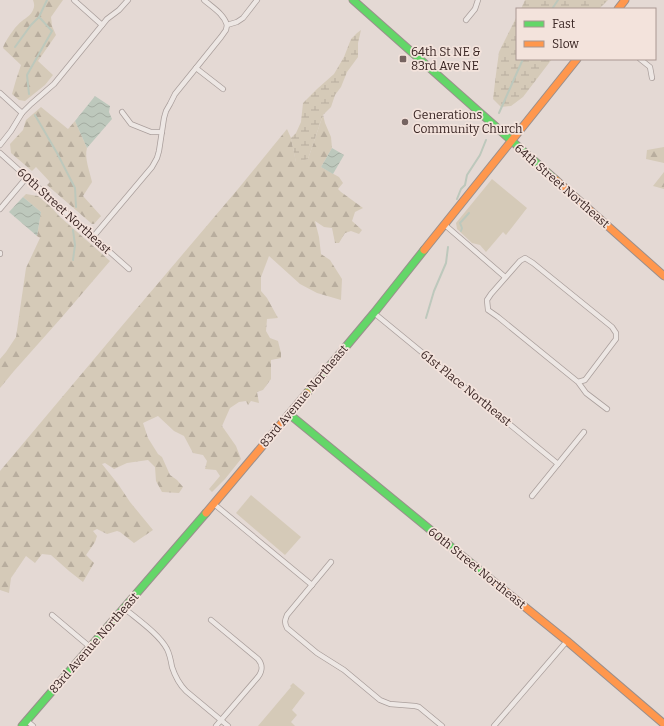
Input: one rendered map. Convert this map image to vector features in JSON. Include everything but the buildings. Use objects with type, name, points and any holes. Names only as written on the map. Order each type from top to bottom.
[{"type":"street","points":[[74,0],[102,25]]},
{"type":"street","points":[[0,145],[22,113],[54,84],[102,25],[128,0]]},
{"type":"street","points":[[227,25],[237,22],[243,18],[258,0]]},
{"type":"street","name":"64th Street Northeast","points":[[353,0],[664,276]]},
{"type":"street","points":[[466,20],[475,9],[478,0]]},
{"type":"street","points":[[619,8],[625,0]]},
{"type":"street","points":[[92,237],[152,167],[160,150],[166,111],[175,94],[226,30],[226,20],[206,1]]},
{"type":"street","name":"83rd Avenue Northeast","points":[[24,723],[214,504],[374,313],[576,60]]},
{"type":"street","points":[[641,60],[650,67],[652,78]]},
{"type":"street","points":[[196,68],[223,89]]},
{"type":"street","points":[[0,93],[22,113]]},
{"type":"street","points":[[122,112],[131,124],[151,132],[162,132]]},
{"type":"street","name":"60th Street Northeast","points":[[0,152],[129,269]]},
{"type":"street","points":[[0,209],[27,177]]},
{"type":"street","points":[[445,225],[505,277]]},
{"type":"street","points":[[578,382],[585,380],[616,339],[616,334],[612,327],[525,258],[520,261],[491,294],[487,300],[488,310],[578,382],[586,393],[606,409]]},
{"type":"street","name":"61st Place Northeast","points":[[374,313],[558,464]]},
{"type":"street","name":"60th Street Northeast","points":[[289,414],[567,642],[664,724]]},
{"type":"street","points":[[532,496],[584,432]]},
{"type":"street","points":[[214,504],[312,585]]},
{"type":"street","points":[[331,562],[287,615],[285,624],[289,630],[317,653],[344,670],[380,700],[390,704],[419,707],[442,726]]},
{"type":"street","points":[[124,608],[157,636],[164,645],[170,656],[175,675],[181,686],[228,726]]},
{"type":"street","points":[[52,615],[90,647]]},
{"type":"street","points":[[211,620],[258,659],[262,667],[258,677],[216,726]]},
{"type":"street","points":[[494,726],[567,642]]},
{"type":"street","points":[[24,723],[33,726]]},
{"type":"green space","points":[[33,0],[63,0],[51,17],[52,26],[56,35],[38,61],[53,75],[45,85],[25,101],[19,100],[12,94],[21,65],[3,48],[14,29],[34,9]]},
{"type":"green space","points":[[525,0],[608,0],[600,8],[521,8]]},
{"type":"green space","points":[[516,18],[516,60],[551,60],[523,97],[511,106],[501,107],[493,99],[499,52]]},
{"type":"green space","points":[[361,30],[358,43],[358,57],[347,72],[341,87],[335,95],[331,107],[323,115],[308,159],[296,163],[291,138],[296,133],[301,122],[303,103],[334,74],[344,57],[351,39]]},
{"type":"green space","points":[[41,107],[68,129],[75,121],[87,148],[87,161],[92,182],[83,196],[101,216],[94,224],[92,224],[47,185],[50,182],[36,167],[32,171],[11,153],[10,144],[23,130],[26,120]]},
{"type":"green space","points":[[323,115],[331,137],[332,148],[321,167],[339,177],[343,183],[338,189],[363,208],[355,212],[352,221],[362,230],[359,234],[351,231],[345,233],[339,243],[335,243],[332,228],[324,227],[315,221],[321,254],[330,260],[342,279],[341,300],[317,293],[300,284],[269,256],[261,277],[261,291],[267,298],[278,318],[267,319],[266,331],[270,338],[278,341],[281,358],[271,360],[271,379],[263,390],[257,392],[259,403],[251,401],[248,405],[246,401],[239,402],[230,408],[222,426],[236,446],[241,459],[212,492],[209,489],[220,476],[216,470],[205,469],[207,461],[203,455],[193,453],[184,436],[174,431],[158,416],[143,423],[148,438],[158,454],[162,457],[170,475],[183,487],[179,493],[162,492],[156,481],[155,467],[148,460],[127,463],[114,469],[105,463],[102,464],[153,530],[134,543],[117,531],[107,534],[97,529],[93,531],[97,536],[95,542],[86,555],[94,563],[83,582],[51,555],[42,554],[35,563],[26,556],[11,578],[9,593],[0,590],[0,471],[287,129],[291,138],[296,162],[308,159]]},
{"type":"green space","points":[[664,147],[664,163],[646,159],[647,150]]},
{"type":"green space","points":[[664,172],[664,189],[653,186]]},
{"type":"green space","points":[[492,179],[527,208],[506,235],[503,232],[486,252],[480,245],[472,243],[457,229],[456,223]]},
{"type":"green space","points":[[26,194],[38,196],[110,261],[0,388],[0,359],[16,337],[26,268],[40,238],[37,236],[41,212],[23,197]]},
{"type":"green space","points":[[251,495],[301,537],[285,555],[236,513]]},
{"type":"green space","points":[[293,683],[305,693],[292,710],[297,715],[291,722],[295,726],[258,726],[291,687],[290,686]]},
{"type":"water","points":[[95,96],[110,106],[109,112],[112,119],[87,148],[75,121]]},
{"type":"water","points":[[332,148],[344,155],[333,174],[321,167]]},
{"type":"water","points":[[23,197],[41,212],[37,236],[9,212]]},
{"type":"waterway","points":[[29,94],[27,75],[52,31],[39,17],[47,0]]},
{"type":"waterway","points":[[553,8],[558,0]]},
{"type":"waterway","points":[[15,47],[31,25],[39,17]]},
{"type":"waterway","points":[[499,113],[523,60]]},
{"type":"waterway","points":[[35,115],[75,188],[76,207]]},
{"type":"waterway","points":[[457,199],[461,189],[465,185],[467,175],[480,155],[486,140]]},
{"type":"waterway","points":[[461,231],[462,228],[460,223],[469,213]]},
{"type":"waterway","points":[[73,230],[75,245],[73,260]]},
{"type":"waterway","points":[[426,318],[434,291],[446,263],[448,247]]},
{"type":"traffic: fast","points":[[353,0],[556,180]]},
{"type":"traffic: fast","points":[[307,393],[424,250]]},
{"type":"traffic: fast","points":[[289,414],[494,582]]},
{"type":"traffic: fast","points":[[22,726],[206,513]]},
{"type":"traffic: slow","points":[[619,8],[625,0]]},
{"type":"traffic: slow","points":[[424,250],[576,60]]},
{"type":"traffic: slow","points":[[556,180],[664,276]]},
{"type":"traffic: slow","points":[[206,513],[307,393]]},
{"type":"traffic: slow","points":[[494,582],[567,641],[664,724]]},
{"type":"place","name":"64th St NE & 83rd Ave NE","points":[[403,59]]},
{"type":"place","name":"Generations Community Church","points":[[405,122]]}]
